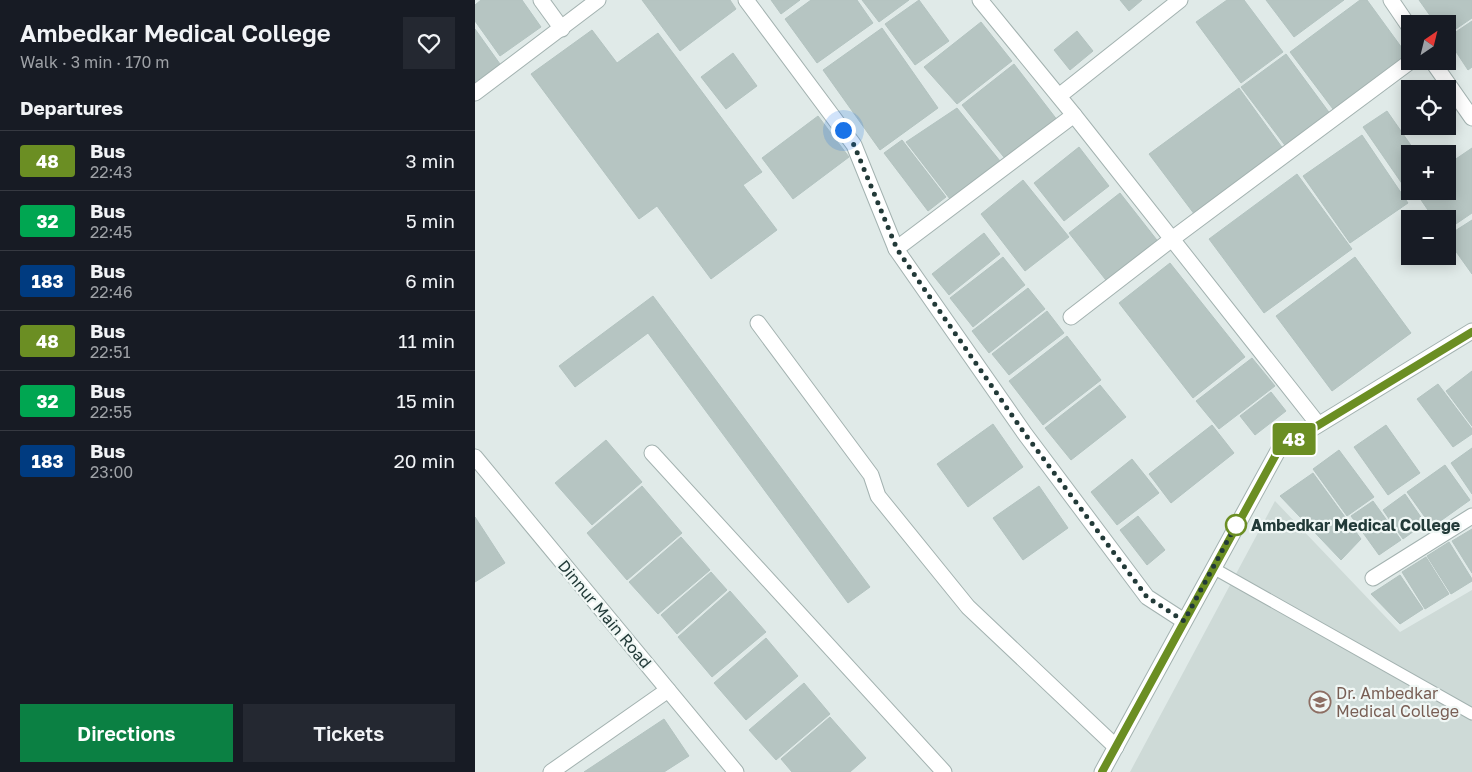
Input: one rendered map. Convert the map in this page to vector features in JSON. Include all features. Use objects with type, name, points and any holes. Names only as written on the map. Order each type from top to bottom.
[{"type":"street","points":[[541,0],[561,29]]},
{"type":"street","points":[[475,93],[598,0]]},
{"type":"street","points":[[746,0],[854,145],[897,249],[1025,434],[1147,597],[1184,621]]},
{"type":"street","points":[[980,0],[1059,96],[1318,424]]},
{"type":"street","points":[[1059,96],[1180,0]]},
{"type":"street","points":[[1391,0],[1401,15]]},
{"type":"street","points":[[1071,317],[1172,239],[1401,68]]},
{"type":"street","points":[[1439,70],[1472,118]]},
{"type":"street","points":[[897,249],[1074,115]]},
{"type":"street","points":[[758,323],[871,475],[878,496],[968,606],[1116,747]]},
{"type":"street","points":[[1102,772],[1279,449],[1472,332]]},
{"type":"street","points":[[652,453],[944,772]]},
{"type":"street","name":"Dinnur Main Road","points":[[475,457],[736,772]]},
{"type":"street","points":[[1373,578],[1472,516]]},
{"type":"street","points":[[551,772],[668,690]]},
{"type":"lane","points":[[1213,568],[1472,714]]},
{"type":"shaded area","name":"Dr. Ambedkar Medical College","points":[[1275,501],[1400,632],[1472,590],[1472,772],[1130,772]]},
{"type":"building","points":[[481,0],[522,0],[541,27],[500,56],[475,21],[475,5]]},
{"type":"building","points":[[642,0],[730,0],[736,9],[680,51]]},
{"type":"building","points":[[771,0],[800,0],[781,14]]},
{"type":"building","points":[[811,0],[857,0],[873,23],[817,63],[785,19]]},
{"type":"building","points":[[862,0],[909,0],[879,22]]},
{"type":"building","points":[[919,0],[949,41],[915,65],[885,24]]},
{"type":"building","points":[[1120,0],[1142,0],[1129,11]]},
{"type":"building","points":[[1227,0],[1244,0],[1283,52],[1241,83],[1196,22]]},
{"type":"building","points":[[1266,0],[1344,0],[1294,37]]},
{"type":"building","points":[[1360,0],[1367,0],[1401,47],[1401,66],[1336,113],[1290,52]]},
{"type":"building","points":[[1419,0],[1472,0],[1472,18],[1456,29],[1456,15],[1430,15]]},
{"type":"building","points":[[1472,21],[1472,67],[1468,70],[1456,52],[1456,32]]},
{"type":"building","points":[[981,22],[1012,61],[957,104],[924,67]]},
{"type":"building","points":[[882,28],[938,108],[880,150],[823,70]]},
{"type":"building","points":[[475,29],[500,64],[475,82]]},
{"type":"building","points":[[592,30],[617,63],[658,33],[762,172],[743,185],[777,230],[711,279],[657,206],[639,219],[531,74]]},
{"type":"building","points":[[1077,31],[1093,51],[1070,70],[1054,50]]},
{"type":"building","points":[[733,53],[757,86],[726,109],[701,77]]},
{"type":"building","points":[[1286,54],[1331,115],[1287,148],[1241,87]]},
{"type":"building","points":[[1014,64],[1058,121],[1007,161],[962,105]]},
{"type":"building","points":[[1239,88],[1284,150],[1195,215],[1149,154]]},
{"type":"building","points":[[957,108],[1000,161],[950,199],[906,142]]},
{"type":"building","points":[[1387,111],[1401,131],[1401,135],[1404,135],[1411,145],[1401,145],[1401,182],[1363,127]]},
{"type":"building","points":[[818,116],[849,157],[793,199],[762,158]]},
{"type":"building","points":[[1362,135],[1401,193],[1401,200],[1406,200],[1408,203],[1350,243],[1303,176]]},
{"type":"building","points":[[902,140],[946,197],[928,211],[884,153]]},
{"type":"building","points":[[1079,147],[1109,186],[1064,221],[1034,183]]},
{"type":"building","points":[[1472,148],[1472,213],[1456,224],[1456,210],[1428,210],[1421,200],[1456,200],[1456,159]]},
{"type":"building","points":[[1297,174],[1352,249],[1264,313],[1209,239]]},
{"type":"building","points":[[1023,180],[1069,237],[1025,271],[981,214]]},
{"type":"building","points":[[1120,193],[1160,244],[1109,284],[1069,233]]},
{"type":"building","points":[[1472,220],[1472,274],[1456,252],[1456,230]]},
{"type":"building","points":[[984,233],[1000,254],[949,295],[932,274]]},
{"type":"building","points":[[1003,257],[1025,285],[973,327],[950,298]]},
{"type":"building","points":[[1355,257],[1411,333],[1332,391],[1276,316]]},
{"type":"building","points":[[1170,263],[1245,357],[1193,398],[1119,303]]},
{"type":"building","points":[[1028,288],[1045,309],[989,353],[972,331]]},
{"type":"building","points":[[653,296],[870,587],[848,603],[648,333],[575,387],[559,366]]},
{"type":"building","points":[[1047,311],[1064,333],[1009,375],[992,354]]},
{"type":"building","points":[[1067,336],[1101,380],[1043,425],[1009,381]]},
{"type":"building","points":[[1252,358],[1275,386],[1219,429],[1196,401]]},
{"type":"building","points":[[1472,371],[1472,426],[1446,391]]},
{"type":"building","points":[[1438,384],[1472,429],[1472,434],[1453,447],[1417,399]]},
{"type":"building","points":[[1100,385],[1126,417],[1071,460],[1045,428]]},
{"type":"building","points":[[1271,392],[1286,411],[1255,435],[1240,416]]},
{"type":"building","points":[[993,424],[1023,467],[968,507],[937,464]]},
{"type":"building","points":[[1212,425],[1234,453],[1171,503],[1149,474]]},
{"type":"building","points":[[1386,425],[1420,473],[1388,495],[1354,447]]},
{"type":"building","points":[[606,440],[642,482],[592,525],[555,483]]},
{"type":"building","points":[[1472,448],[1472,494],[1451,463]]},
{"type":"building","points":[[1339,450],[1374,497],[1347,516],[1313,469]]},
{"type":"building","points":[[1132,459],[1159,493],[1117,525],[1091,492]]},
{"type":"building","points":[[1445,465],[1470,500],[1432,527],[1407,492]]},
{"type":"building","points":[[1313,473],[1361,539],[1341,560],[1280,496]]},
{"type":"building","points":[[642,486],[682,533],[627,580],[587,533]]},
{"type":"building","points":[[1039,486],[1068,528],[1023,560],[993,518]]},
{"type":"building","points":[[1405,494],[1425,523],[1403,539],[1383,510]]},
{"type":"building","points":[[1373,501],[1401,540],[1379,555],[1351,516]]},
{"type":"building","points":[[1138,516],[1165,550],[1147,565],[1120,530]]},
{"type":"building","points":[[475,517],[505,563],[475,582]]},
{"type":"building","points":[[1472,529],[1472,573],[1452,541]]},
{"type":"building","points":[[681,537],[710,570],[658,614],[629,582]]},
{"type":"building","points":[[1449,542],[1472,579],[1472,581],[1451,594],[1427,556]]},
{"type":"building","points":[[1426,557],[1449,594],[1425,609],[1402,572]]},
{"type":"building","points":[[711,572],[727,590],[677,634],[661,615]]},
{"type":"building","points":[[1400,575],[1423,609],[1400,624],[1371,594]]},
{"type":"building","points":[[730,591],[766,632],[712,677],[678,637]]},
{"type":"building","points":[[766,638],[798,676],[746,720],[714,683]]},
{"type":"building","points":[[804,683],[830,714],[776,760],[749,730]]},
{"type":"building","points":[[830,717],[866,758],[850,772],[792,772],[781,759]]},
{"type":"building","points":[[664,719],[689,756],[664,772],[584,772]]},
{"type":"bus line","name":"48","points":[[1102,772],[1279,449],[1472,332]]},
{"type":"place","name":"Ambedkar Medical College","points":[[1236,525]]},
{"type":"place","name":"Dr. Ambedkar Medical College","points":[[1320,702]]},
{"type":"route","points":[[843,130],[854,145],[897,249],[1025,434],[1147,597],[1184,621],[1236,525]]}]
